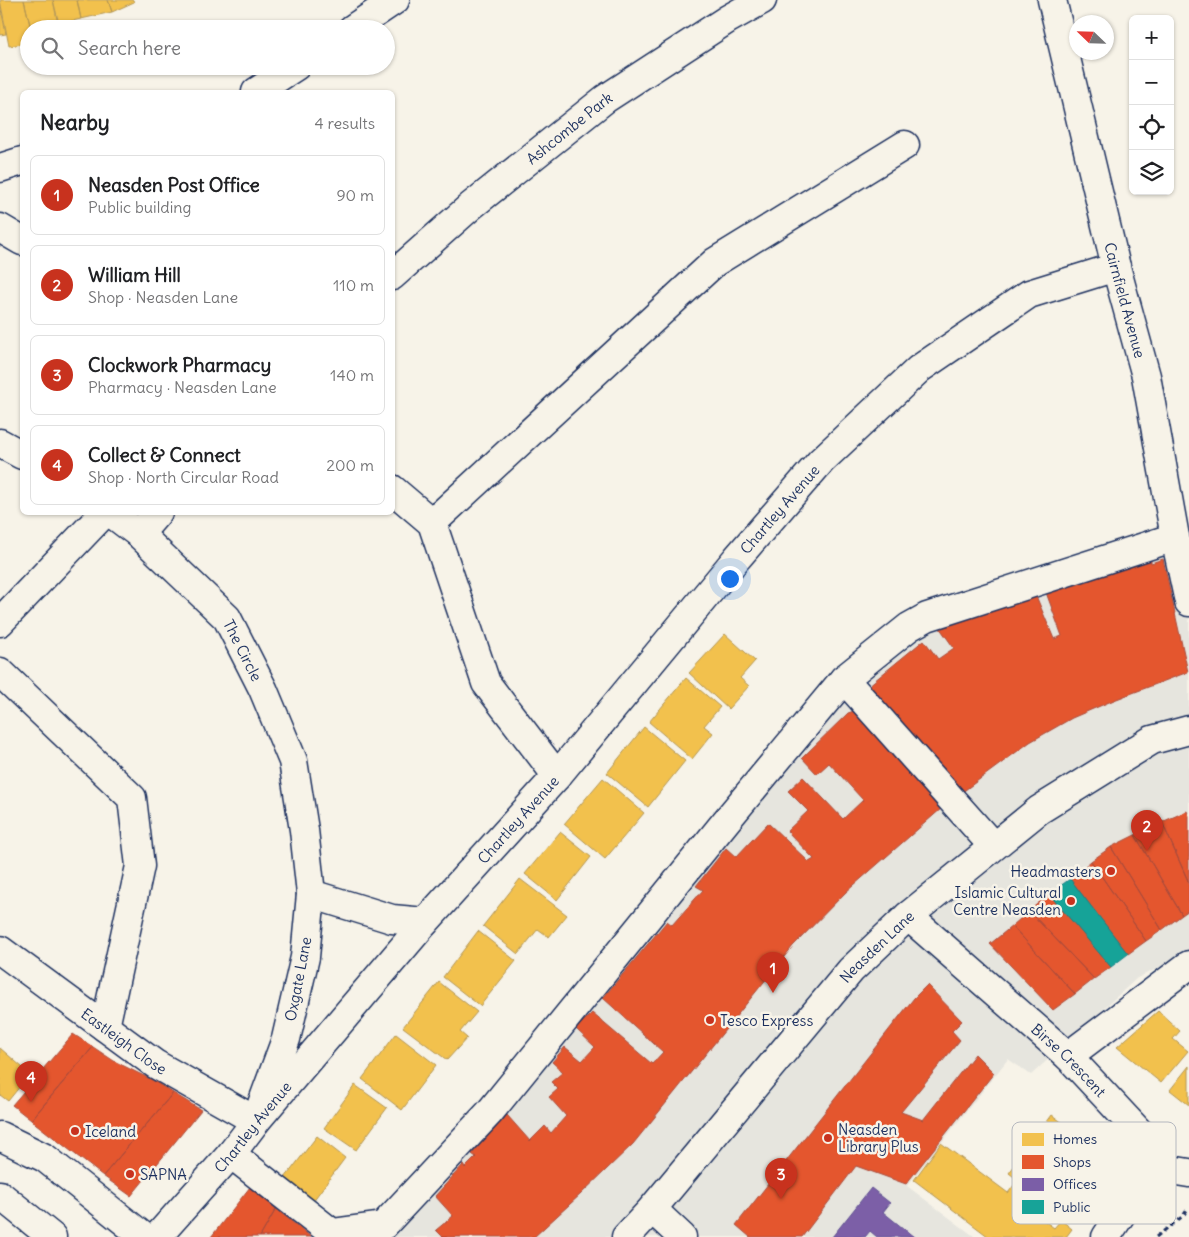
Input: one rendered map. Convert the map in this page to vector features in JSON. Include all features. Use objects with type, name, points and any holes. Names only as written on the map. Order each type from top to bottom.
[{"type":"main road","points":[[365,20],[395,0]]},
{"type":"main road","name":"Ashcombe Park","points":[[395,273],[471,206],[605,99],[728,19],[762,0]]},
{"type":"main road","name":"Cairnfield Avenue","points":[[1052,0],[1116,267],[1146,376],[1175,538],[1189,602]]},
{"type":"main road","points":[[259,90],[282,75]]},
{"type":"main road","points":[[432,523],[716,262],[905,145]]},
{"type":"main road","points":[[0,168],[20,163]]},
{"type":"main road","points":[[0,228],[20,240]]},
{"type":"main road","name":"Chartley Avenue","points":[[156,1237],[230,1154],[425,922],[557,776],[737,558],[821,461],[919,369],[1029,294],[1116,267]]},
{"type":"main road","points":[[0,443],[20,454]]},
{"type":"main road","points":[[395,492],[432,523],[486,682],[557,776]]},
{"type":"main road","points":[[0,622],[102,515]]},
{"type":"main road","name":"The Circle","points":[[114,515],[139,534],[228,618],[263,689],[293,761],[304,830]]},
{"type":"main road","points":[[139,534],[155,515]]},
{"type":"main road","points":[[230,1154],[332,1233],[383,1226],[489,1113],[844,679],[909,627],[927,617],[1175,538]]},
{"type":"main road","points":[[0,672],[132,798],[140,866],[105,1027]]},
{"type":"main road","points":[[844,679],[993,846]]},
{"type":"main road","name":"Neasden Lane","points":[[626,1237],[652,1209],[851,970],[908,916],[1039,810],[1152,740],[1189,730]]},
{"type":"main road","name":"Oxgate Lane","points":[[256,1121],[286,1039],[305,957],[311,894],[304,830]]},
{"type":"main road","points":[[311,894],[392,919],[425,922]]},
{"type":"main road","name":"Birse Crescent","points":[[908,916],[1068,1056],[1130,1122]]},
{"type":"main road","name":"Eastleigh Close","points":[[0,950],[155,1064],[256,1121]]},
{"type":"main road","points":[[1068,1056],[1189,965]]},
{"type":"main road","points":[[0,1136],[45,1158],[144,1237]]},
{"type":"main road","points":[[1176,1171],[1189,1173]]},
{"type":"main road","points":[[0,1195],[52,1237]]},
{"type":"main road","points":[[652,1209],[682,1237]]},
{"type":"main road","points":[[1106,1237],[1115,1224]]},
{"type":"path","points":[[1176,1221],[1183,1216],[1189,1206]]},
{"type":"path","points":[[1156,1237],[1173,1224]]},
{"type":"shaded area","points":[[1169,545],[1189,603],[1189,954],[1137,978],[1031,1075],[1008,1059],[907,1186],[975,1237],[382,1237],[844,684],[913,631]]},
{"type":"building: Homes","points":[[0,0],[24,0],[29,20],[20,20],[20,44],[9,46]]},
{"type":"building: Homes","points":[[24,0],[53,0],[57,20],[29,20]]},
{"type":"building: Homes","points":[[53,0],[77,0],[81,19],[58,20]]},
{"type":"building: Homes","points":[[77,0],[108,0],[112,12],[81,19]]},
{"type":"building: Homes","points":[[108,0],[133,0],[134,2],[112,12]]},
{"type":"building: Homes","points":[[0,4],[6,34],[0,35]]},
{"type":"building: Homes","points":[[725,634],[755,661],[740,678],[749,686],[728,709],[689,673]]},
{"type":"building: Homes","points":[[686,678],[720,707],[704,726],[713,733],[692,759],[649,722]]},
{"type":"building: Homes","points":[[644,727],[685,761],[648,807],[607,773]]},
{"type":"building: Homes","points":[[603,778],[644,813],[605,859],[564,824]]},
{"type":"building: Homes","points":[[560,832],[591,857],[557,900],[525,874]]},
{"type":"building: Homes","points":[[520,879],[567,915],[549,937],[538,929],[518,954],[483,926]]},
{"type":"building: Homes","points":[[478,931],[516,961],[480,1006],[443,977]]},
{"type":"building: Homes","points":[[439,982],[477,1012],[460,1032],[467,1038],[447,1060],[403,1027]]},
{"type":"building: Homes","points":[[1158,1011],[1180,1031],[1173,1039],[1188,1051],[1161,1083],[1117,1047]]},
{"type":"building: Homes","points":[[396,1034],[436,1065],[402,1110],[362,1079]]},
{"type":"building: Homes","points":[[0,1048],[30,1074],[8,1101],[0,1095]]},
{"type":"building: Homes","points":[[1189,1066],[1189,1105],[1170,1090]]},
{"type":"building: Homes","points":[[355,1085],[387,1108],[356,1150],[324,1128]]},
{"type":"building: Homes","points":[[1052,1115],[1061,1122],[1047,1122]]},
{"type":"building: Homes","points":[[317,1136],[345,1158],[313,1201],[285,1178]]},
{"type":"building: Homes","points":[[941,1143],[1008,1193],[1012,1188],[1012,1224],[1049,1224],[1054,1228],[1058,1224],[1066,1224],[1072,1229],[1066,1237],[989,1237],[914,1180]]},
{"type":"building: Shops","points":[[1151,557],[1151,563],[1163,559],[1188,672],[1072,718],[1030,742],[961,793],[868,686],[924,640],[938,659],[954,648],[937,624],[1034,591],[1054,639],[1062,636],[1044,587]]},
{"type":"building: Shops","points":[[854,711],[860,715],[942,808],[846,892],[793,946],[633,1144],[534,1237],[443,1237],[436,1230],[453,1216],[435,1196],[463,1165],[465,1168],[476,1157],[472,1154],[507,1115],[530,1141],[545,1126],[551,1133],[566,1116],[549,1097],[558,1089],[551,1082],[563,1072],[552,1062],[565,1047],[582,1061],[595,1047],[576,1029],[592,1013],[652,1064],[663,1052],[603,998],[667,921],[672,925],[703,890],[696,886],[726,848],[736,857],[768,823],[809,862],[814,859],[787,831],[808,811],[788,791],[803,777],[843,819],[863,800],[829,763],[817,774],[802,758],[848,713]]},
{"type":"building: Shops","points":[[1187,811],[1189,816],[1189,883],[1162,822]]},
{"type":"building: Shops","points":[[1162,822],[1189,883],[1189,910],[1182,915],[1135,835]]},
{"type":"building: Shops","points":[[1135,835],[1182,915],[1162,930],[1111,847]]},
{"type":"building: Shops","points":[[1111,847],[1162,930],[1146,941],[1091,861]]},
{"type":"building: Shops","points":[[1091,861],[1146,941],[1128,954],[1070,879]]},
{"type":"building: Shops","points":[[1049,894],[1111,967],[1094,979],[1029,911]]},
{"type":"building: Shops","points":[[1029,911],[1094,979],[1075,994],[1012,926]]},
{"type":"building: Shops","points":[[1012,926],[1075,994],[1053,1010],[990,944]]},
{"type":"building: Shops","points":[[927,985],[962,1021],[952,1031],[960,1040],[901,1112],[923,1120],[975,1054],[994,1073],[906,1184],[856,1166],[802,1237],[750,1237],[736,1225],[914,998]]},
{"type":"building: Shops","points":[[73,1034],[93,1047],[31,1120],[12,1105]]},
{"type":"building: Shops","points":[[93,1047],[114,1061],[173,1093],[103,1176],[31,1120]]},
{"type":"building: Shops","points":[[173,1093],[201,1110],[131,1196],[103,1176]]},
{"type":"building: Shops","points":[[250,1187],[276,1209],[260,1237],[211,1237]]},
{"type":"building: Shops","points":[[276,1209],[311,1237],[260,1237]]},
{"type":"building: Offices","points":[[871,1188],[890,1203],[883,1212],[914,1237],[877,1237],[870,1231],[865,1237],[832,1237]]},
{"type":"building: Public","points":[[1070,879],[1128,954],[1111,967],[1049,894]]},
{"type":"place","name":"William Hill","points":[[1147,851]]},
{"type":"place","name":"Headmasters","points":[[1111,871]]},
{"type":"place","name":"Islamic Cultural Centre Neasden","points":[[1071,901]]},
{"type":"place","name":"Neasden Post Office","points":[[773,993]]},
{"type":"place","name":"Tesco Express","points":[[710,1020]]},
{"type":"place","name":"Collect & Connect","points":[[31,1102]]},
{"type":"place","name":"Iceland","points":[[75,1131]]},
{"type":"place","name":"Neasden Library Plus","points":[[828,1138]]},
{"type":"place","name":"SAPNA","points":[[130,1174]]},
{"type":"place","name":"Clockwork Pharmacy","points":[[781,1199]]}]
